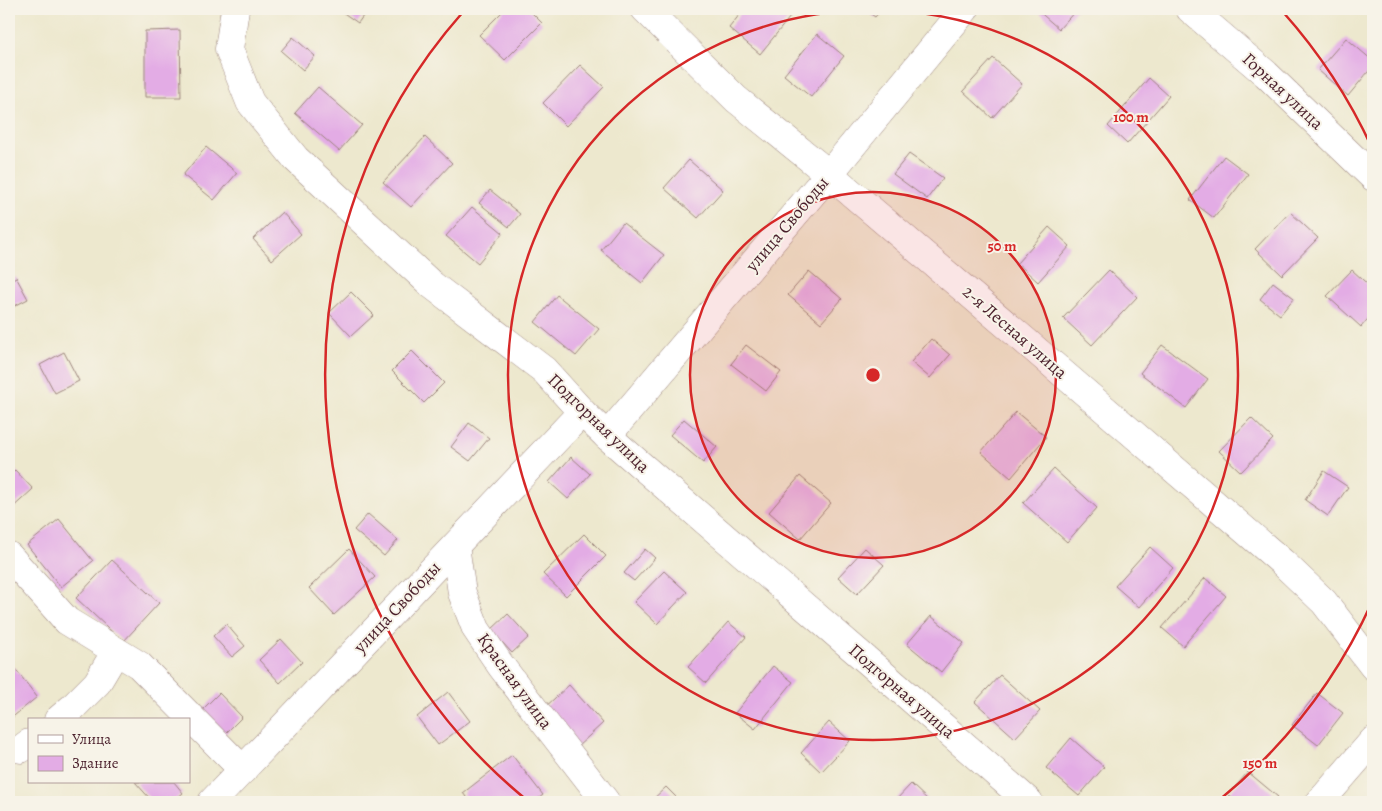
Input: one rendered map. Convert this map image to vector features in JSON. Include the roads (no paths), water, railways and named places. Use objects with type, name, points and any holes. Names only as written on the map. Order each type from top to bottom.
[{"type":"street","name":"Подгорная улица","points":[[235,9],[229,49],[250,102],[296,159],[432,285],[544,370],[606,436],[1029,802]]},
{"type":"street","name":"2-я Лесная улица","points":[[645,9],[736,99],[829,174],[1282,562],[1324,602],[1373,666]]},
{"type":"street","name":"улица Свободы","points":[[606,436],[829,174],[965,9]]},
{"type":"street","name":"Горная улица","points":[[1190,9],[1266,74],[1373,177]]},
{"type":"street","name":"улица Свободы","points":[[212,802],[582,412]]},
{"type":"street","name":"Красная улица","points":[[455,546],[462,593],[476,629],[501,666],[606,802]]},
{"type":"street","points":[[9,556],[67,621],[139,665],[242,770]]},
{"type":"street","points":[[60,718],[97,683],[116,651]]},
{"type":"street","points":[[1320,802],[1373,741]]}]
